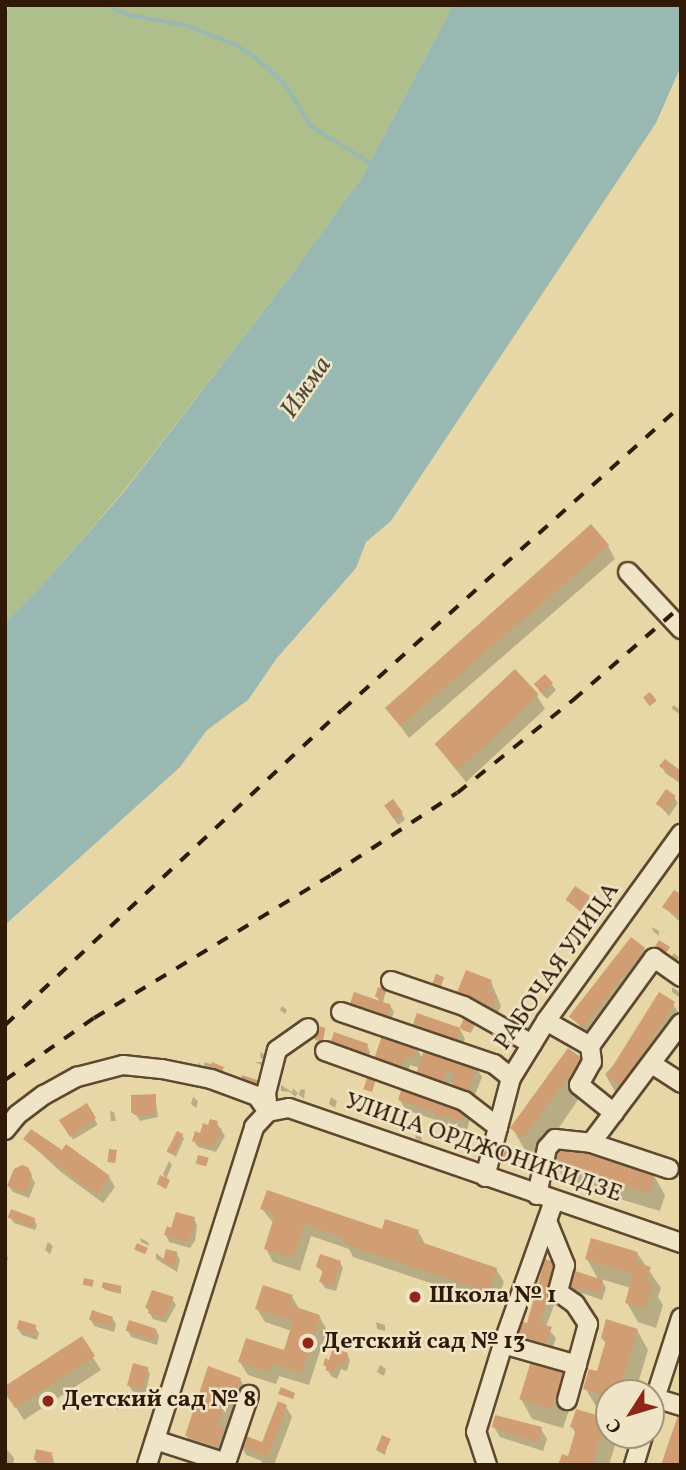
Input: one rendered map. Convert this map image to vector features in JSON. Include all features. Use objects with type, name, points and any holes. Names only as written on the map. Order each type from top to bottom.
[{"type":"street","points":[[628,572],[681,629]]},
{"type":"street","name":"РАБОЧАЯ УЛИЦА","points":[[485,1177],[511,1078],[546,1021],[681,834]]},
{"type":"street","points":[[614,1113],[579,1085],[592,1062],[590,1046],[654,958],[681,978]]},
{"type":"street","points":[[391,981],[464,1006],[532,1044]]},
{"type":"street","points":[[341,1012],[494,1064],[511,1078]]},
{"type":"street","points":[[546,1021],[590,1046]]},
{"type":"street","points":[[591,1143],[681,1023]]},
{"type":"street","points":[[147,1465],[254,1127],[268,1112],[266,1093],[277,1050],[308,1028]]},
{"type":"street","points":[[325,1051],[464,1101],[498,1128]]},
{"type":"street","points":[[652,1064],[681,1083]]},
{"type":"street","points":[[5,1130],[17,1115],[44,1095],[78,1077],[123,1065],[162,1069],[211,1079],[257,1096],[268,1112]]},
{"type":"street","name":"УЛИЦА ОРДЖОНИКИДЗЕ","points":[[268,1112],[289,1108],[681,1243]]},
{"type":"street","points":[[567,1400],[588,1324],[575,1304],[558,1292],[565,1265],[547,1221],[547,1148],[555,1139],[591,1143],[668,1168]]},
{"type":"street","points":[[487,1465],[476,1432],[503,1344],[547,1221]]},
{"type":"street","points":[[661,1379],[681,1318]]},
{"type":"street","points":[[503,1344],[576,1365]]},
{"type":"street","points":[[155,1440],[226,1463],[249,1395]]},
{"type":"green space","points":[[10,5],[453,5],[362,177],[285,283],[123,492],[43,584],[5,622],[5,16]]},
{"type":"water","name":"Ижма","points":[[453,5],[681,5],[681,66],[656,123],[391,521],[366,542],[356,568],[277,658],[248,700],[207,730],[180,767],[5,925],[5,622],[43,584],[123,493],[285,283],[362,177]]},
{"type":"building","points":[[591,524],[609,545],[400,726],[385,708]]},
{"type":"building","points":[[515,669],[539,695],[458,770],[435,744]]},
{"type":"building","points":[[545,674],[553,683],[542,693],[534,684]]},
{"type":"building","points":[[650,692],[657,701],[650,706],[643,698]]},
{"type":"building","points":[[665,759],[681,771],[678,780],[659,766]]},
{"type":"building","points":[[666,789],[676,796],[666,811],[656,804]]},
{"type":"building","points":[[393,799],[403,813],[394,819],[384,805]]},
{"type":"building","points":[[575,886],[590,896],[580,910],[565,900]]},
{"type":"building","points":[[674,890],[681,894],[681,909],[676,916],[662,907]]},
{"type":"building","points":[[631,937],[645,948],[583,1028],[569,1017]]},
{"type":"building","points":[[659,940],[670,947],[665,955],[654,948]]},
{"type":"building","points":[[466,970],[492,980],[488,991],[497,995],[492,1006],[457,992]]},
{"type":"building","points":[[436,974],[444,977],[439,990],[431,987]]},
{"type":"building","points":[[378,987],[387,990],[383,999],[375,997]]},
{"type":"building","points":[[354,992],[391,1005],[387,1017],[350,1004]]},
{"type":"building","points":[[659,992],[675,1002],[623,1086],[607,1076]]},
{"type":"building","points":[[417,1013],[460,1028],[456,1042],[412,1027]]},
{"type":"building","points":[[465,1016],[474,1020],[469,1032],[460,1028]]},
{"type":"building","points":[[316,1025],[326,1028],[322,1040],[312,1037]]},
{"type":"building","points":[[334,1032],[368,1044],[363,1057],[329,1045]]},
{"type":"building","points":[[383,1033],[418,1046],[413,1059],[405,1056],[400,1068],[374,1059]]},
{"type":"building","points":[[425,1047],[477,1066],[468,1091],[451,1085],[455,1073],[447,1070],[442,1083],[416,1074]]},
{"type":"building","points":[[568,1048],[582,1058],[524,1138],[510,1128]]},
{"type":"building","points":[[212,1062],[224,1067],[220,1075],[208,1070]]},
{"type":"building","points":[[242,1075],[260,1081],[259,1086],[240,1080]]},
{"type":"building","points":[[368,1075],[377,1078],[372,1092],[363,1089]]},
{"type":"building","points":[[402,1087],[466,1108],[461,1121],[443,1115],[441,1118],[434,1116],[435,1112],[398,1100]]},
{"type":"building","points":[[156,1094],[156,1111],[152,1112],[152,1115],[135,1115],[131,1112],[131,1095]]},
{"type":"building","points":[[87,1103],[96,1118],[70,1137],[59,1120]]},
{"type":"building","points":[[210,1119],[218,1121],[216,1127],[222,1129],[213,1147],[192,1141],[195,1131],[200,1133],[203,1123],[208,1125]]},
{"type":"building","points":[[31,1129],[62,1150],[66,1144],[110,1176],[97,1194],[53,1162],[59,1154],[52,1161],[23,1139]]},
{"type":"building","points":[[177,1131],[183,1134],[173,1155],[167,1151]]},
{"type":"building","points":[[508,1145],[518,1150],[512,1162],[502,1157]]},
{"type":"building","points":[[558,1145],[655,1175],[649,1193],[552,1163]]},
{"type":"building","points":[[109,1149],[117,1150],[115,1163],[107,1162]]},
{"type":"building","points":[[198,1155],[209,1158],[206,1167],[196,1164]]},
{"type":"building","points":[[22,1165],[28,1167],[32,1175],[26,1193],[7,1186],[14,1169]]},
{"type":"building","points":[[160,1175],[170,1180],[166,1189],[157,1184]]},
{"type":"building","points":[[267,1190],[382,1229],[385,1219],[419,1230],[415,1240],[497,1268],[489,1292],[344,1244],[345,1238],[304,1224],[293,1258],[264,1249],[275,1214],[260,1209]]},
{"type":"building","points":[[11,1209],[35,1218],[32,1227],[8,1217]]},
{"type":"building","points":[[176,1212],[195,1217],[192,1235],[187,1242],[164,1235],[167,1226],[171,1228]]},
{"type":"building","points":[[591,1238],[638,1252],[635,1262],[651,1267],[646,1282],[653,1284],[645,1309],[625,1303],[633,1274],[585,1259]]},
{"type":"building","points":[[137,1243],[148,1248],[145,1254],[134,1249]]},
{"type":"building","points":[[166,1249],[178,1252],[174,1266],[162,1264]]},
{"type":"building","points":[[320,1254],[341,1261],[333,1286],[319,1282],[323,1270],[316,1267]]},
{"type":"building","points":[[545,1259],[560,1264],[539,1323],[552,1327],[545,1346],[513,1335],[518,1320],[527,1323]]},
{"type":"building","points":[[569,1269],[603,1280],[599,1294],[579,1287],[577,1291],[563,1287]]},
{"type":"building","points":[[84,1278],[94,1280],[92,1287],[83,1285]]},
{"type":"building","points":[[103,1282],[122,1286],[120,1292],[102,1288]]},
{"type":"building","points":[[263,1285],[293,1295],[290,1305],[320,1315],[302,1373],[272,1363],[269,1372],[238,1362],[246,1338],[284,1350],[293,1321],[255,1309]]},
{"type":"building","points":[[152,1290],[174,1297],[163,1318],[148,1313],[149,1309],[145,1308]]},
{"type":"building","points":[[92,1310],[113,1317],[111,1326],[89,1320]]},
{"type":"building","points":[[606,1319],[638,1329],[622,1379],[595,1379],[595,1392],[583,1389],[589,1369],[597,1371],[606,1340],[601,1338]]},
{"type":"building","points":[[19,1320],[36,1325],[34,1334],[17,1329]]},
{"type":"building","points":[[129,1320],[157,1329],[153,1339],[126,1330]]},
{"type":"building","points":[[82,1336],[95,1356],[15,1408],[5,1393],[5,1386]]},
{"type":"building","points":[[333,1348],[348,1353],[344,1366],[337,1364],[334,1373],[325,1370],[327,1367],[323,1365],[325,1358],[329,1360]]},
{"type":"building","points":[[531,1361],[564,1371],[552,1409],[519,1399]]},
{"type":"building","points":[[133,1363],[148,1367],[143,1389],[127,1385]]},
{"type":"building","points":[[208,1366],[241,1378],[236,1394],[228,1391],[217,1425],[224,1428],[218,1447],[185,1436]]},
{"type":"building","points":[[281,1387],[295,1393],[293,1399],[278,1394]]},
{"type":"building","points":[[278,1401],[287,1405],[268,1457],[239,1445],[243,1435],[262,1442]]},
{"type":"building","points":[[576,1409],[595,1415],[597,1449],[592,1465],[558,1465],[562,1454],[568,1456],[576,1429],[570,1427]]},
{"type":"building","points":[[495,1415],[542,1427],[538,1443],[492,1427]]},
{"type":"building","points":[[678,1415],[681,1415],[681,1465],[661,1465]]},
{"type":"building","points":[[382,1435],[391,1439],[384,1453],[376,1450]]},
{"type":"building","points":[[36,1449],[53,1453],[50,1464],[34,1460]]},
{"type":"waterway","points":[[107,5],[125,14],[188,26],[238,46],[258,59],[286,85],[311,126],[372,164]]},
{"type":"railway","points":[[5,1025],[342,710],[681,406]]},
{"type":"railway","points":[[5,1080],[94,1018],[331,875],[457,793],[573,700],[681,606]]},
{"type":"place","name":"Школа № 1","points":[[415,1297]]},
{"type":"place","name":"Детский сад № 13","points":[[308,1343]]},
{"type":"place","name":"Детский сад № 8","points":[[48,1401]]}]
